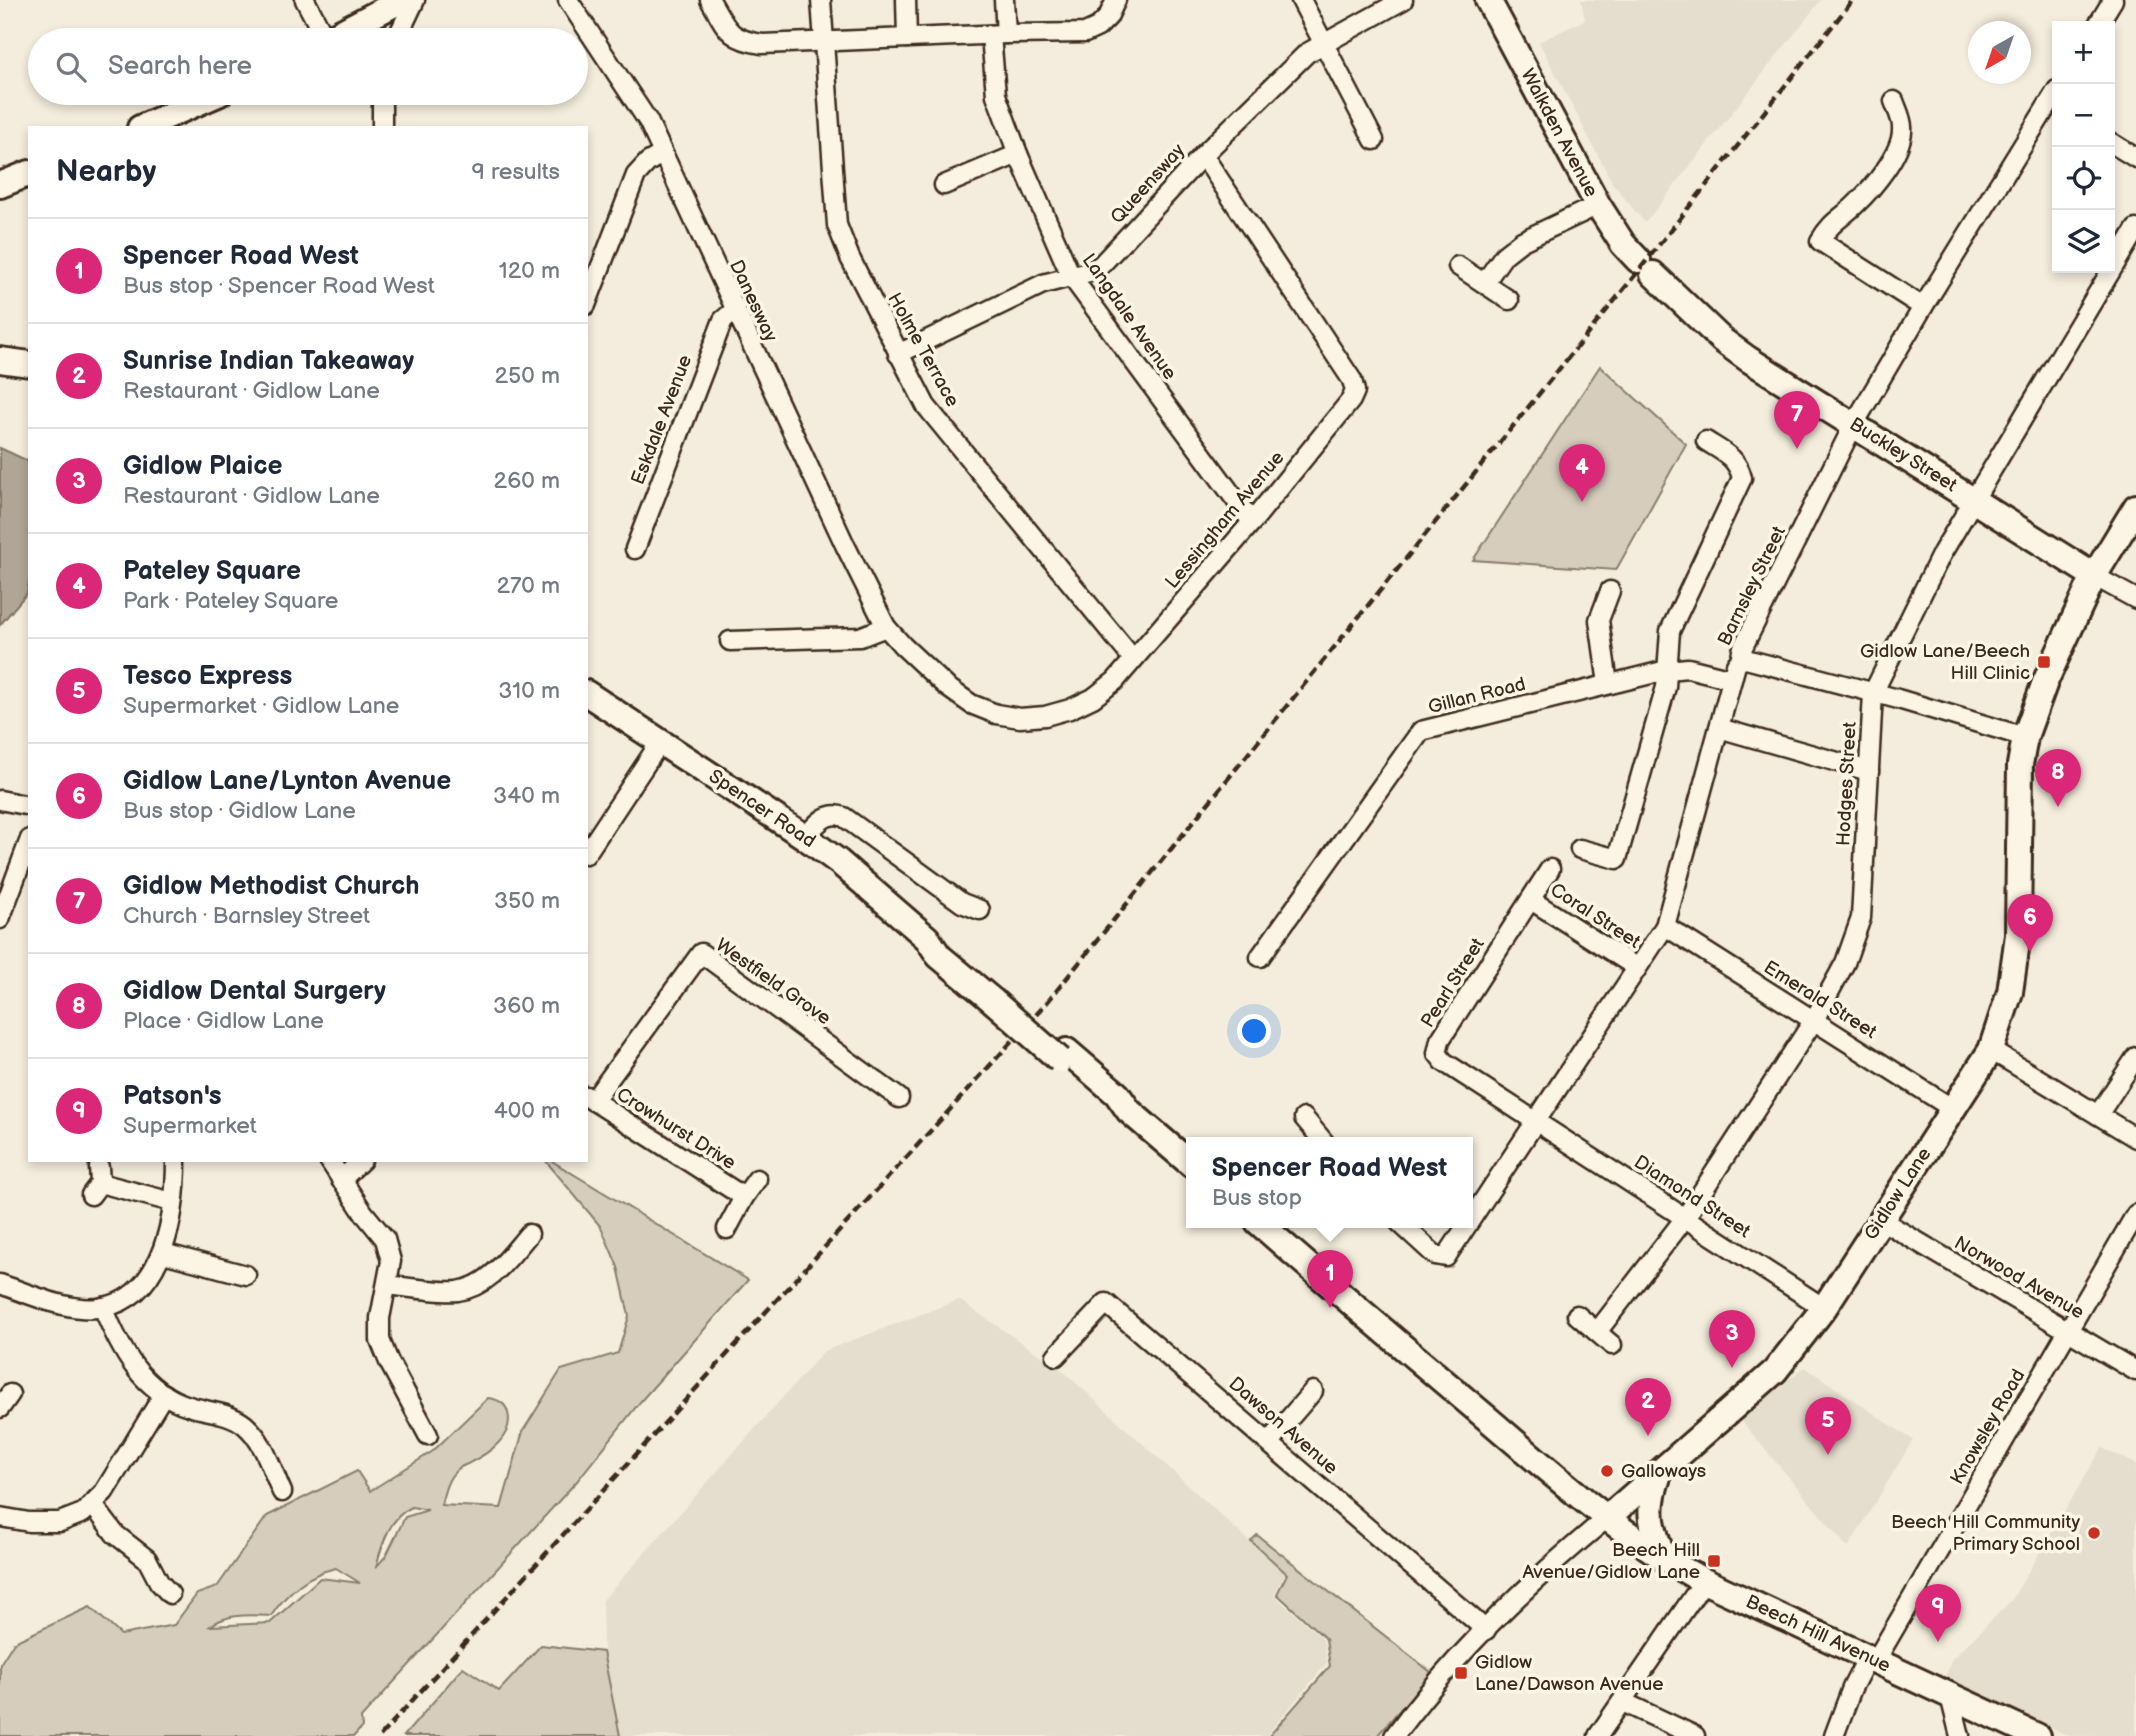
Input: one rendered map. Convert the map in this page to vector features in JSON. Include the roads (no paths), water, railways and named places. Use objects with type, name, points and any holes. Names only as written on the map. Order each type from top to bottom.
[{"type":"street","points":[[305,0],[328,28]]},
{"type":"street","points":[[353,28],[402,0]]},
{"type":"street","points":[[402,28],[415,0]]},
{"type":"street","name":"Danesway","points":[[568,0],[587,28]]},
{"type":"street","points":[[710,0],[731,33],[742,41],[762,44],[1085,33],[1098,27],[1108,17],[1116,0]]},
{"type":"street","name":"Holme Terrace","points":[[821,0],[837,226],[850,258],[932,415],[1133,659]]},
{"type":"street","points":[[906,0],[907,38]]},
{"type":"street","name":"Langdale Avenue","points":[[1004,0],[998,34],[996,95],[1018,154],[1071,276],[1252,522]]},
{"type":"street","points":[[1301,0],[1374,140]]},
{"type":"street","name":"Queensway","points":[[898,354],[1043,284],[1089,272],[1101,265],[1203,155],[1307,53],[1403,0]]},
{"type":"street","name":"Walkden Avenue","points":[[1488,0],[1598,205],[1623,244],[1646,267]]},
{"type":"street","points":[[2100,21],[2113,0]]},
{"type":"street","name":"Danesway","points":[[588,30],[648,121],[886,627]]},
{"type":"street","points":[[1894,101],[1902,126],[1900,146],[1868,190],[1833,221],[1820,241],[1923,306]]},
{"type":"street","points":[[145,126],[193,105]]},
{"type":"street","points":[[381,105],[382,126]]},
{"type":"street","name":"Barnsley Street","points":[[1473,1217],[1665,926],[1735,665],[1740,660],[1743,647],[1854,424],[1923,306],[2052,108]]},
{"type":"street","points":[[2115,145],[2136,158]]},
{"type":"street","points":[[588,300],[636,174],[648,162],[662,154]]},
{"type":"street","points":[[944,185],[1018,154]]},
{"type":"street","name":"Lessingham Avenue","points":[[886,627],[947,687],[971,704],[996,714],[1020,718],[1045,716],[1070,709],[1093,698],[1115,681],[1252,522],[1352,400],[1355,391],[1352,380],[1203,155]]},
{"type":"street","points":[[0,185],[28,174]]},
{"type":"street","points":[[1485,282],[1504,255],[1522,241],[1598,205]]},
{"type":"street","name":"Hodges Street","points":[[1597,1332],[1685,1218],[1814,1020],[1845,963],[1861,918],[1873,693],[1942,553],[2136,229]]},
{"type":"street","points":[[1458,266],[1509,300]]},
{"type":"street","name":"Buckley Street","points":[[1646,267],[1722,340],[1748,359],[2094,576]]},
{"type":"street","name":"Eskdale Avenue","points":[[635,549],[723,320],[735,310]]},
{"type":"street","points":[[0,360],[28,364]]},
{"type":"street","points":[[1580,849],[1617,859],[1666,687],[1670,631],[1742,478],[1740,467],[1733,458],[1706,441]]},
{"type":"street","name":"Gidlow Lane","points":[[1394,1736],[1436,1684],[1486,1630],[1572,1547],[1775,1371],[1824,1308],[1991,1050],[2010,992],[2018,935],[2020,765],[2025,737],[2045,682],[2094,576],[2136,507]]},
{"type":"street","points":[[2094,576],[2136,599]]},
{"type":"street","points":[[1608,684],[1599,620],[1610,591]]},
{"type":"street","points":[[730,641],[860,637],[886,627]]},
{"type":"street","points":[[1740,660],[1746,659],[1873,693],[2025,737]]},
{"type":"street","name":"Gillan Road","points":[[1260,957],[1420,732],[1667,670],[1688,668],[1732,679]]},
{"type":"street","name":"Spencer Road","points":[[588,694],[839,862],[927,938],[946,948],[997,998],[1064,1055],[1117,1094],[1129,1111],[1186,1160]]},
{"type":"street","points":[[1719,728],[1869,771]]},
{"type":"street","points":[[588,851],[661,741]]},
{"type":"street","points":[[0,800],[28,806]]},
{"type":"street","points":[[805,837],[825,817],[844,817],[962,903],[980,910]]},
{"type":"street","points":[[0,919],[28,844]]},
{"type":"street","name":"Pearl Street","points":[[1537,1121],[1444,1062],[1437,1053],[1440,1040],[1550,869]]},
{"type":"street","name":"Coral Street","points":[[1531,900],[1636,967]]},
{"type":"street","name":"Emerald Street","points":[[1665,926],[1953,1109]]},
{"type":"street","name":"Westfield Grove","points":[[590,1098],[701,954],[899,1098]]},
{"type":"street","points":[[1991,1050],[2136,1138]]},
{"type":"street","points":[[2098,1115],[2136,1057]]},
{"type":"street","name":"Crowhurst Drive","points":[[590,1098],[744,1197]]},
{"type":"street","points":[[1304,1118],[1320,1137]]},
{"type":"street","name":"Diamond Street","points":[[1537,1121],[1824,1308]]},
{"type":"street","points":[[0,1284],[63,1306],[103,1307],[129,1296],[153,1274],[163,1253],[176,1162]]},
{"type":"street","points":[[330,1162],[384,1239],[391,1261],[380,1318],[380,1340],[389,1362],[423,1407],[428,1436]]},
{"type":"street","points":[[341,1180],[360,1162]]},
{"type":"street","name":"Crowhurst Drive","points":[[727,1229],[744,1197],[757,1180]]},
{"type":"street","points":[[97,1182],[172,1202]]},
{"type":"street","name":"Knowsley Road","points":[[1833,1736],[1842,1710],[1872,1658],[2136,1214]]},
{"type":"street","name":"Norwood Avenue","points":[[1881,1220],[2136,1371]]},
{"type":"street","name":"Beech Hill Avenue","points":[[1265,1228],[1373,1323],[1607,1518],[1663,1559],[1704,1581],[2036,1736]]},
{"type":"street","name":"Barnsley Street","points":[[1406,1228],[1435,1255],[1446,1257],[1465,1228]]},
{"type":"street","points":[[387,1285],[457,1291],[477,1285],[521,1254],[529,1234]]},
{"type":"street","points":[[163,1253],[246,1275]]},
{"type":"street","name":"Dawson Avenue","points":[[1056,1356],[1107,1303],[1486,1630]]},
{"type":"street","points":[[103,1307],[125,1355],[145,1379],[180,1403],[226,1415],[246,1426],[281,1467],[282,1492]]},
{"type":"street","points":[[1577,1315],[1612,1345]]},
{"type":"street","points":[[1269,1442],[1313,1391]]},
{"type":"street","points":[[0,1517],[29,1522],[60,1522],[83,1513],[104,1492],[164,1394]]},
{"type":"street","points":[[1659,1474],[1650,1503],[1650,1518],[1663,1559]]},
{"type":"street","points":[[93,1505],[115,1534],[147,1559],[159,1582],[172,1595]]},
{"type":"street","points":[[1598,1736],[1704,1581]]},
{"type":"street","points":[[1950,1696],[1960,1736]]},
{"type":"street","points":[[1623,1702],[1695,1736]]},
{"type":"railway","points":[[380,1736],[1045,1005],[1636,274],[1853,0]]},
{"type":"place","name":"Gidlow Methodist Church","points":[[1797,449]]},
{"type":"place","name":"Pateley Square","points":[[1582,502]]},
{"type":"place","name":"Gidlow Lane/Beech Hill Clinic","points":[[2044,662]]},
{"type":"place","name":"Gidlow Dental Surgery","points":[[2058,807]]},
{"type":"place","name":"Gidlow Lane/Lynton Avenue","points":[[2030,952]]},
{"type":"place","name":"Spencer Road West","points":[[1330,1308]]},
{"type":"place","name":"Gidlow Plaice","points":[[1732,1368]]},
{"type":"place","name":"Sunrise Indian Takeaway","points":[[1648,1436]]},
{"type":"place","name":"Tesco Express","points":[[1828,1455]]},
{"type":"place","name":"Galloways","points":[[1607,1471]]},
{"type":"place","name":"Beech Hill Community Primary School","points":[[2094,1533]]},
{"type":"place","name":"Beech Hill Avenue/Gidlow Lane","points":[[1714,1561]]},
{"type":"place","name":"Patson's","points":[[1938,1642]]},
{"type":"place","name":"Gidlow Lane/Dawson Avenue","points":[[1461,1673]]}]
